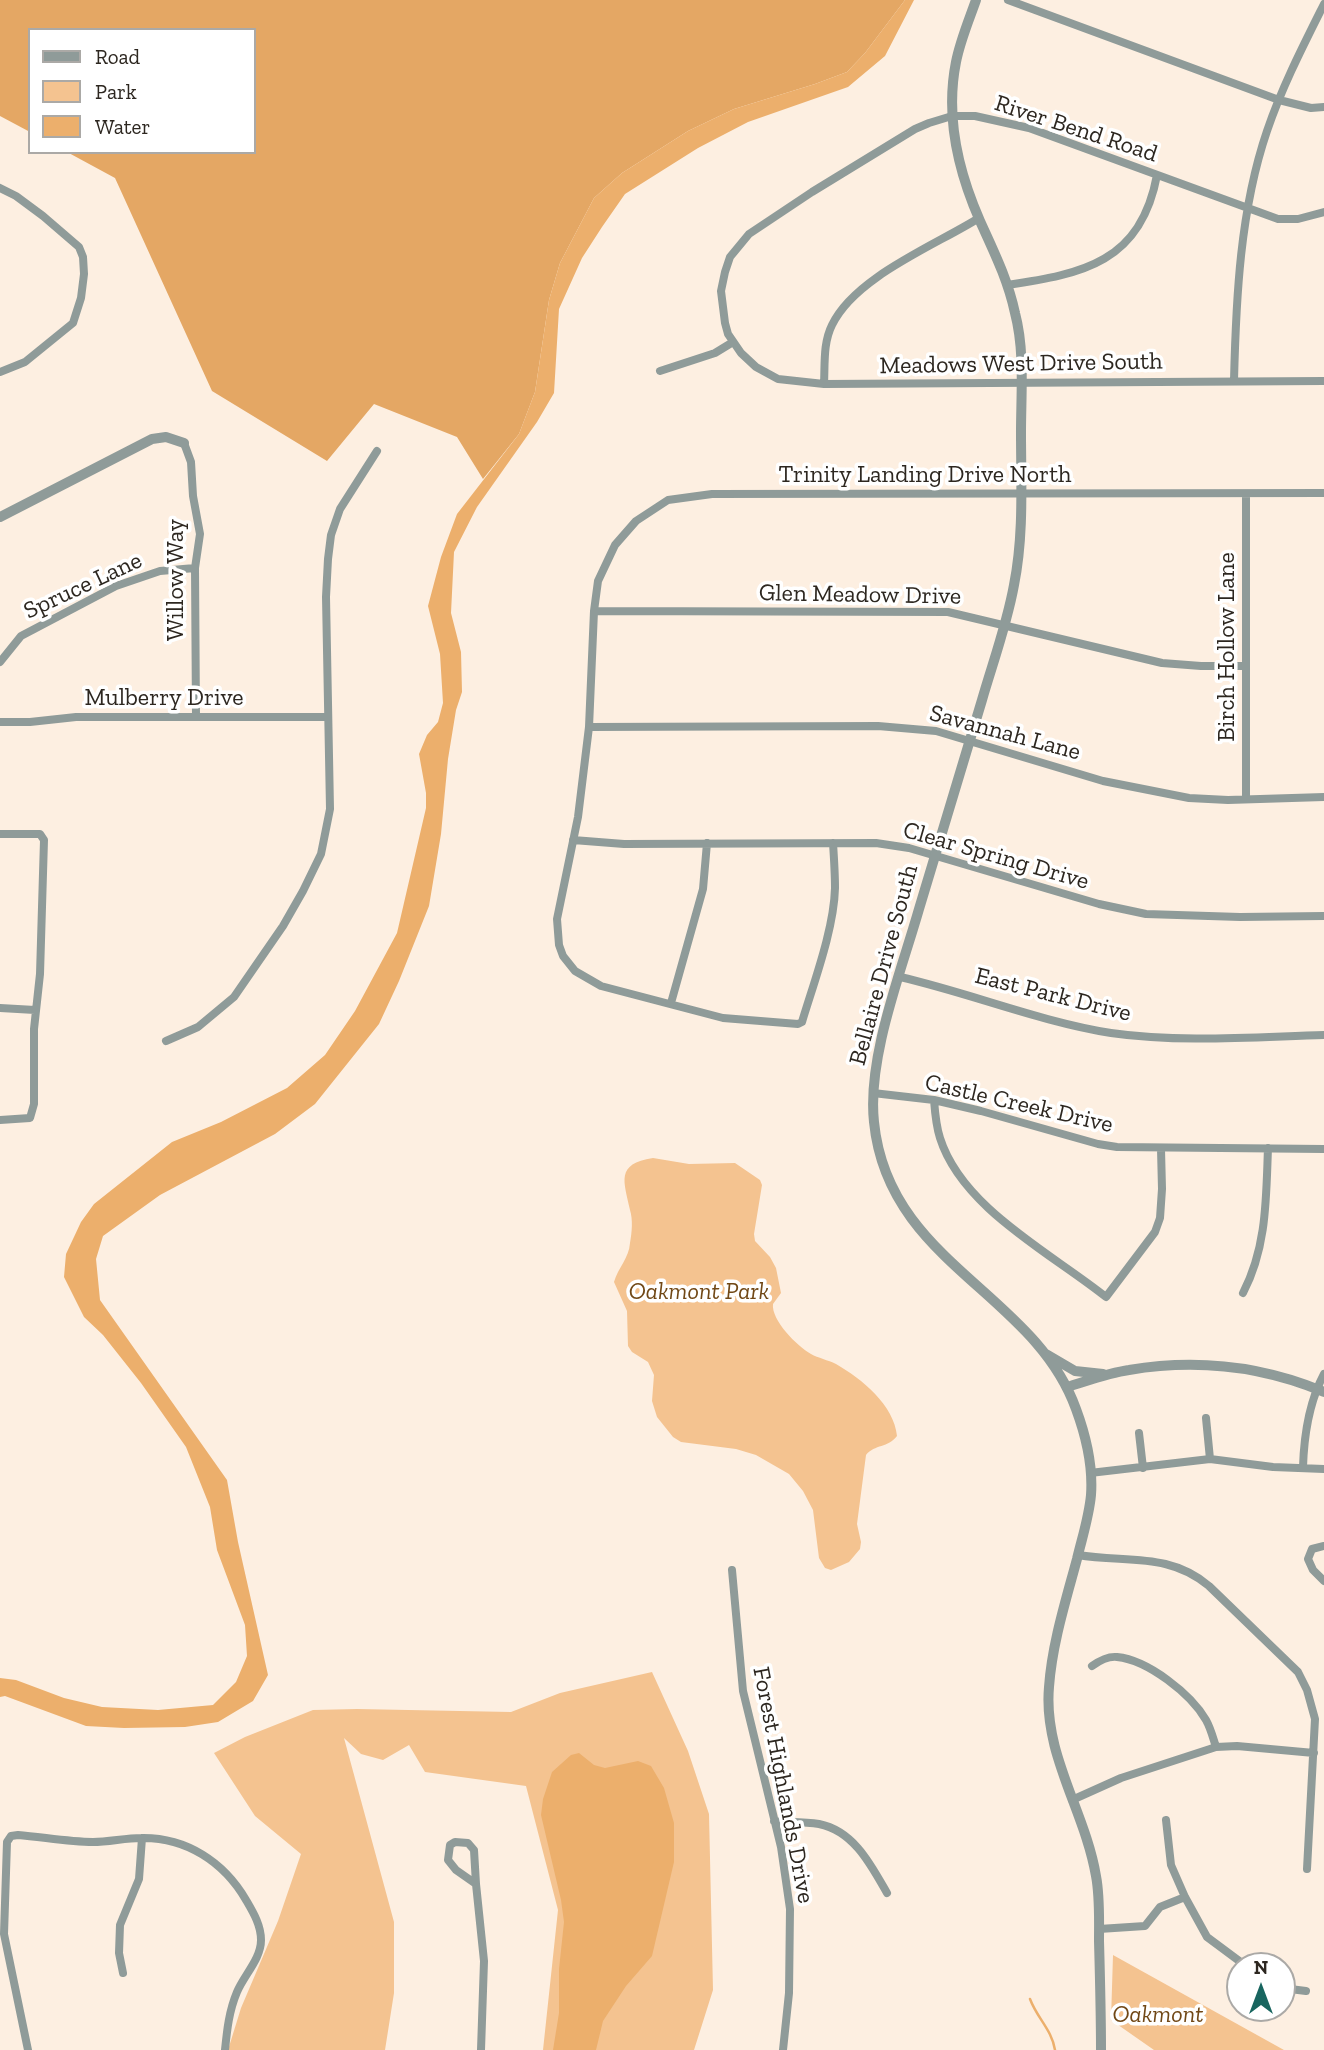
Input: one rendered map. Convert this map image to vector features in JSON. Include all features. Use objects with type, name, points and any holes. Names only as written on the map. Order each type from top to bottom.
[{"type":"street","name":"Bellaire Drive South","points":[[976,0],[955,68],[952,116],[957,155],[979,218],[998,258],[1017,317],[1021,382],[1020,544],[1005,624],[877,1059],[873,1118],[881,1161],[898,1201],[912,1222],[978,1289],[999,1305],[1041,1351],[1067,1387],[1081,1421],[1090,1473],[1090,1499],[1052,1661],[1048,1710],[1056,1753],[1090,1849],[1097,1879],[1101,2050]]},
{"type":"street","points":[[1008,0],[1279,100],[1311,108],[1324,107]]},
{"type":"street","points":[[1234,381],[1240,256],[1256,170],[1290,71],[1322,2]]},
{"type":"street","name":"River Bend Road","points":[[733,342],[722,310],[723,282],[730,257],[749,234],[915,129],[952,116],[994,118],[1029,128],[1249,209],[1288,220],[1324,212]]},
{"type":"street","points":[[1007,285],[1067,275],[1092,266],[1114,253],[1141,223],[1154,191],[1157,175]]},
{"type":"street","points":[[0,188],[43,216],[79,247],[83,257],[83,280],[73,323],[25,362],[0,372]]},
{"type":"street","points":[[824,384],[825,349],[831,327],[839,312],[857,292],[979,218]]},
{"type":"street","points":[[660,371],[715,353],[733,342]]},
{"type":"street","name":"Meadows West Drive South","points":[[733,342],[741,354],[769,376],[789,382],[1324,381]]},
{"type":"street","points":[[0,517],[152,439],[166,437],[184,443]]},
{"type":"street","name":"Willow Way","points":[[184,443],[191,462],[193,496],[200,534],[195,568],[196,718]]},
{"type":"street","points":[[166,1041],[198,1027],[234,997],[283,926],[321,854],[330,808],[326,597],[331,535],[340,509],[377,451]]},
{"type":"street","name":"Trinity Landing Drive North","points":[[671,1003],[593,982],[575,971],[563,956],[559,945],[557,919],[573,840],[589,727],[594,611],[598,581],[615,545],[636,521],[668,500],[712,494],[1324,493]]},
{"type":"street","name":"Birch Hollow Lane","points":[[1246,494],[1246,799]]},
{"type":"street","name":"Spruce Lane","points":[[0,662],[21,636],[105,592],[160,571],[195,568]]},
{"type":"street","name":"Glen Meadow Drive","points":[[594,611],[948,612],[1163,663],[1246,666]]},
{"type":"street","name":"Mulberry Drive","points":[[0,722],[76,718],[328,717]]},
{"type":"street","name":"Savannah Lane","points":[[589,727],[878,726],[936,730],[1130,787],[1189,798],[1324,797]]},
{"type":"street","points":[[0,834],[31,832],[40,834],[44,839],[41,955],[35,1010],[34,1104],[30,1118],[0,1120]]},
{"type":"street","name":"Clear Spring Drive","points":[[573,840],[624,844],[876,844],[909,848],[1099,904],[1146,914],[1240,918],[1324,916]]},
{"type":"street","points":[[707,843],[703,888],[671,1003],[723,1018],[794,1025],[802,1022],[833,907],[833,844]]},
{"type":"street","name":"East Park Drive","points":[[900,977],[1110,1033],[1188,1037],[1324,1035]]},
{"type":"street","points":[[0,1009],[35,1010]]},
{"type":"street","name":"Castle Creek Drive","points":[[873,1093],[934,1100],[1098,1144],[1161,1149],[1324,1149]]},
{"type":"street","points":[[934,1100],[945,1151],[975,1195],[1007,1224],[1106,1297],[1155,1232],[1160,1218],[1161,1149]]},
{"type":"street","points":[[1243,1293],[1262,1244],[1268,1148]]},
{"type":"street","points":[[1041,1351],[1075,1371],[1107,1375]]},
{"type":"street","points":[[1067,1387],[1107,1375],[1175,1364],[1198,1364],[1263,1373],[1320,1390]]},
{"type":"street","points":[[1303,1467],[1304,1440],[1324,1374]]},
{"type":"street","points":[[1206,1418],[1210,1459]]},
{"type":"street","points":[[1139,1433],[1143,1468]]},
{"type":"street","points":[[1090,1473],[1210,1459],[1273,1467],[1324,1469]]},
{"type":"street","points":[[1324,1546],[1312,1549],[1308,1559],[1313,1570],[1324,1581]]},
{"type":"street","points":[[1078,1555],[1147,1560],[1185,1569],[1202,1580],[1298,1672],[1313,1709],[1314,1753],[1307,1869]]},
{"type":"street","name":"Forest Highlands Drive","points":[[732,1570],[733,1606],[743,1691],[781,1847],[790,1909],[789,1993],[783,2050]]},
{"type":"street","points":[[1091,1666],[1117,1657],[1158,1673],[1201,1712],[1216,1747]]},
{"type":"street","points":[[1072,1800],[1121,1778],[1216,1747],[1237,1746],[1314,1753]]},
{"type":"street","points":[[1166,1819],[1171,1865],[1185,1897],[1207,1937],[1227,1952]]},
{"type":"street","points":[[774,1821],[820,1825],[845,1835],[868,1859],[887,1893]]},
{"type":"street","points":[[28,2050],[4,1934],[8,1842],[11,1836],[18,1835],[94,1842],[142,1838],[166,1840],[180,1844],[216,1863],[237,1885],[256,1918],[262,1938],[260,1949],[229,2014],[225,2050]]},
{"type":"street","points":[[123,1973],[120,1925],[139,1879],[142,1838]]},
{"type":"street","points":[[476,1884],[456,1870],[448,1860],[450,1845],[454,1842],[468,1843],[474,1850],[484,1961],[481,2050]]},
{"type":"street","points":[[1099,1928],[1144,1926],[1154,1911],[1185,1897]]},
{"type":"street","points":[[1296,1990],[1306,1992]]},
{"type":"green space","name":"Oakmont Park","points":[[653,1158],[689,1164],[735,1163],[760,1180],[762,1185],[754,1234],[755,1241],[776,1268],[781,1293],[773,1304],[776,1317],[799,1345],[811,1354],[836,1364],[866,1385],[890,1414],[897,1436],[866,1455],[857,1524],[860,1549],[849,1562],[831,1570],[825,1568],[819,1558],[813,1510],[803,1491],[789,1474],[756,1455],[736,1449],[681,1442],[673,1437],[657,1417],[652,1401],[654,1375],[648,1362],[632,1352],[628,1346],[627,1311],[614,1282],[628,1253],[631,1235],[632,1218],[625,1175],[627,1169],[633,1165]]},
{"type":"green space","points":[[652,1672],[688,1751],[709,1814],[713,1990],[694,2050],[543,2050],[558,1910],[526,1786],[425,1772],[409,1745],[383,1760],[361,1754],[344,1738],[394,1922],[394,1993],[385,2050],[228,2050],[241,2008],[278,1921],[301,1854],[255,1816],[214,1753],[245,1737],[313,1710],[511,1712],[560,1693]]},
{"type":"green space","name":"Oakmont","points":[[1113,1955],[1226,2018],[1226,2022],[1234,2022],[1284,2050],[1154,2050],[1111,2020]]},
{"type":"shaded area","points":[[0,0],[905,0],[847,72],[734,109],[688,131],[622,173],[594,198],[560,263],[549,300],[535,392],[519,434],[483,479],[457,437],[374,404],[327,461],[212,391],[115,178],[71,154],[256,154],[256,28],[28,28],[28,131],[0,116]]},
{"type":"water","points":[[905,0],[914,0],[885,56],[848,87],[748,122],[698,148],[625,194],[602,227],[582,258],[559,309],[554,393],[537,422],[477,507],[454,552],[451,613],[461,652],[462,692],[456,710],[448,759],[441,834],[429,906],[379,1024],[315,1104],[275,1134],[160,1195],[103,1236],[96,1259],[100,1300],[227,1480],[268,1675],[253,1701],[218,1722],[185,1727],[86,1726],[5,1696],[0,1697],[0,1678],[16,1680],[64,1698],[102,1707],[158,1710],[213,1705],[236,1682],[247,1656],[245,1625],[217,1550],[210,1507],[186,1447],[141,1383],[103,1335],[84,1317],[64,1277],[66,1254],[81,1222],[94,1204],[172,1142],[221,1122],[287,1088],[325,1055],[355,1011],[397,933],[426,808],[419,754],[427,735],[438,722],[443,703],[440,654],[428,606],[441,557],[457,514],[519,434],[535,392],[549,300],[560,263],[594,198],[622,173],[688,131],[734,109],[847,72]]},
{"type":"water","points":[[579,1753],[594,1765],[605,1768],[638,1761],[651,1766],[664,1788],[674,1823],[674,1862],[652,1956],[626,1986],[603,2021],[596,2050],[553,2050],[559,2013],[559,1969],[564,1922],[541,1815],[552,1772],[571,1755]]},
{"type":"waterway","points":[[1030,1999],[1051,2036],[1055,2050]]}]
